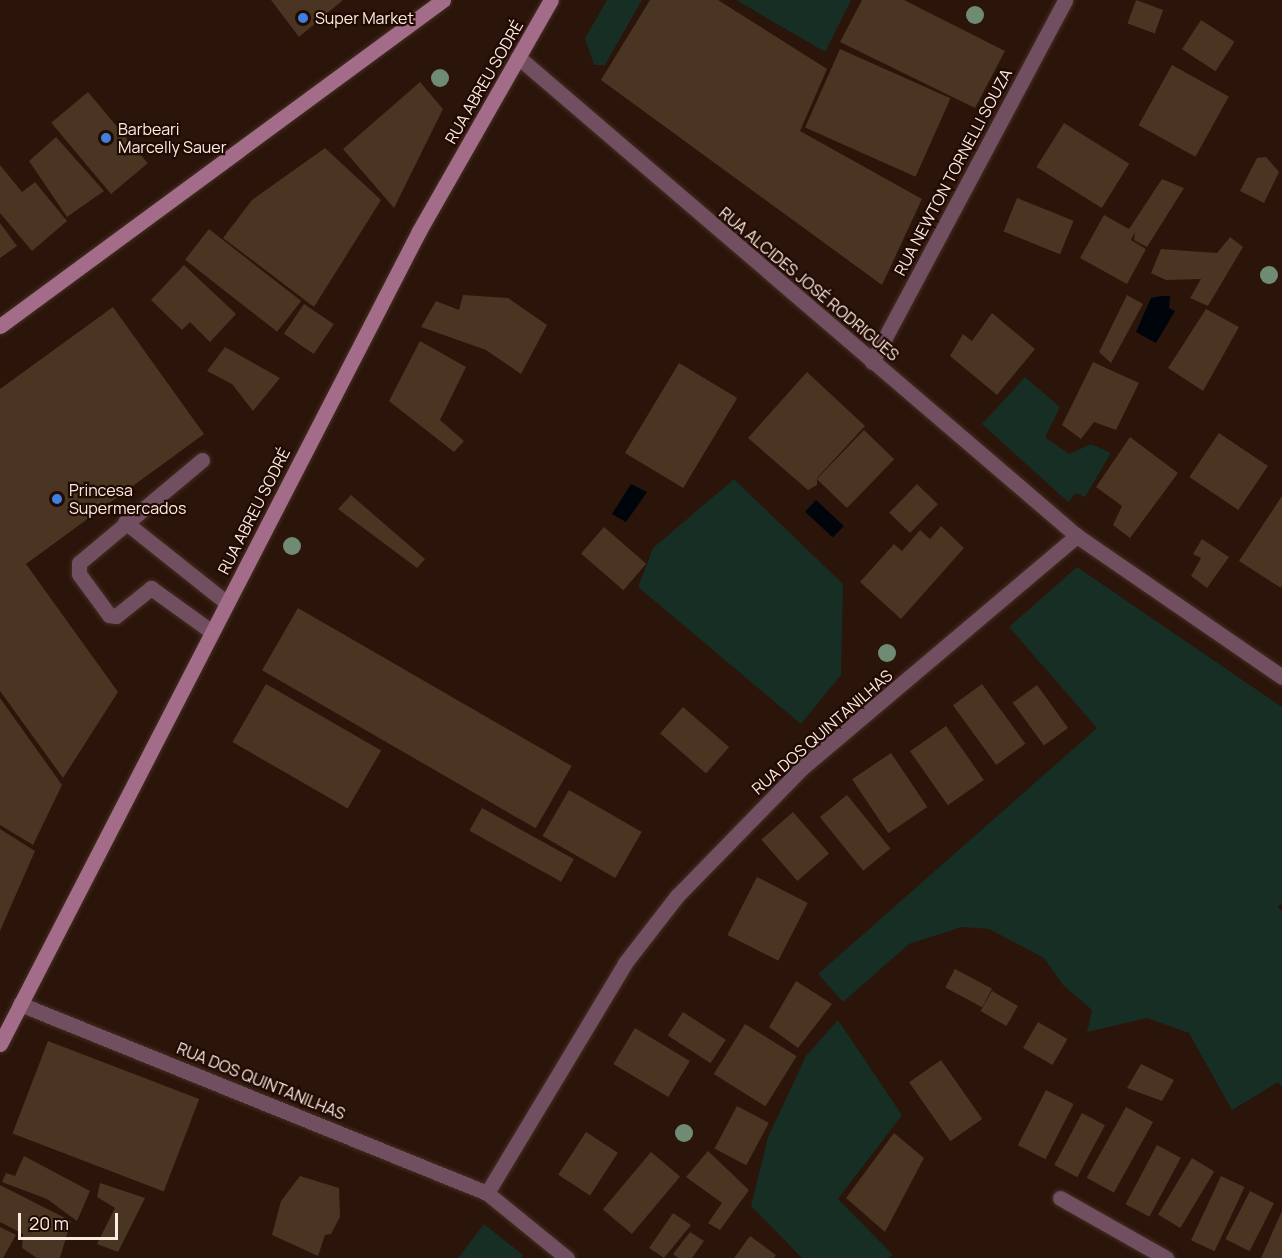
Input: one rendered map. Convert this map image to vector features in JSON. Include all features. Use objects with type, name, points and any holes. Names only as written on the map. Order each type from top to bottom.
[{"type":"main road","points":[[0,326],[443,0]]},
{"type":"main road","name":"RUA ABREU SODRÉ","points":[[0,1044],[419,231],[551,0]]},
{"type":"street","name":"RUA NEWTON TORNELLI SOUZA","points":[[872,362],[1065,0]]},
{"type":"street","name":"RUA ALCIDES JOSÉ RODRIGUES","points":[[518,57],[1077,536]]},
{"type":"street","points":[[202,460],[125,522],[79,563],[79,574],[109,615],[116,616],[151,588],[212,632]]},
{"type":"street","points":[[125,522],[162,555],[227,603]]},
{"type":"street","points":[[1077,536],[1282,677]]},
{"type":"street","name":"RUA DOS QUINTANILHAS","points":[[487,1193],[625,963],[685,887],[802,768],[1077,536]]},
{"type":"street","name":"RUA DOS QUINTANILHAS","points":[[20,1004],[487,1193],[567,1258]]},
{"type":"street","points":[[1060,1198],[1166,1258]]},
{"type":"green space","points":[[607,0],[642,0],[605,65],[594,65],[585,38]]},
{"type":"green space","points":[[736,0],[851,0],[825,52]]},
{"type":"green space","points":[[1025,377],[1060,407],[1045,437],[1069,454],[1091,444],[1111,453],[1085,497],[1076,493],[1068,502],[982,424]]},
{"type":"green space","points":[[734,479],[843,584],[841,675],[801,724],[638,587],[653,548]]},
{"type":"green space","points":[[1077,567],[1282,707],[1282,903],[1277,907],[1282,911],[1282,1087],[1278,1082],[1232,1110],[1189,1033],[1147,1018],[1087,1032],[1092,1010],[1063,985],[1044,958],[989,929],[962,927],[909,944],[843,1002],[818,974],[1097,728],[1009,627]]},
{"type":"green space","points":[[838,1020],[902,1115],[838,1199],[893,1255],[888,1258],[802,1258],[751,1206],[768,1137],[806,1056]]},
{"type":"green space","points":[[484,1224],[523,1255],[521,1258],[458,1258]]},
{"type":"shaded area","points":[[1170,296],[1169,308],[1175,311],[1156,343],[1136,332],[1151,298]]},
{"type":"shaded area","points":[[631,484],[647,492],[626,522],[612,514]]},
{"type":"shaded area","points":[[816,500],[844,526],[833,538],[805,512]]},
{"type":"building","name":"Super Market","points":[[271,0],[343,0],[299,37]]},
{"type":"building","points":[[650,0],[718,0],[827,69],[800,131],[922,199],[882,285],[601,80]]},
{"type":"building","points":[[862,0],[904,0],[1005,51],[975,108],[840,42]]},
{"type":"building","points":[[1136,0],[1163,10],[1155,33],[1127,23]]},
{"type":"building","points":[[1201,20],[1235,42],[1215,71],[1182,49]]},
{"type":"building","points":[[840,49],[951,98],[916,177],[805,128]]},
{"type":"building","points":[[1172,65],[1229,97],[1195,157],[1139,125]]},
{"type":"building","points":[[420,82],[443,109],[394,208],[343,149]]},
{"type":"building","points":[[88,92],[148,163],[111,194],[51,123]]},
{"type":"building","points":[[1064,123],[1129,164],[1102,208],[1036,167]]},
{"type":"building","points":[[56,137],[104,191],[67,217],[29,161]]},
{"type":"building","points":[[325,148],[381,200],[314,307],[223,238],[252,200]]},
{"type":"building","points":[[1266,157],[1279,172],[1264,203],[1240,191],[1257,158]]},
{"type":"building","points":[[0,165],[22,192],[35,182],[67,221],[32,251],[0,213]]},
{"type":"building","points":[[1162,179],[1184,188],[1147,247],[1134,240],[1135,232],[1131,240],[1146,249],[1127,284],[1080,258],[1104,215],[1129,229]]},
{"type":"building","points":[[1017,198],[1074,221],[1060,254],[1004,231]]},
{"type":"building","points":[[0,223],[17,246],[0,258]]},
{"type":"building","points":[[209,229],[301,301],[277,332],[185,260]]},
{"type":"building","points":[[1230,237],[1243,247],[1208,306],[1190,298],[1201,279],[1166,280],[1151,273],[1161,249],[1217,253]]},
{"type":"building","points":[[184,265],[236,314],[210,342],[190,322],[182,330],[151,300]]},
{"type":"building","points":[[463,295],[508,298],[547,325],[521,374],[486,350],[421,327],[436,301],[459,310]]},
{"type":"building","points":[[1127,295],[1143,304],[1111,363],[1099,352]]},
{"type":"building","points":[[304,304],[334,324],[314,354],[284,334]]},
{"type":"building","name":"Princesa Supermercados","points":[[113,307],[204,434],[26,564],[118,692],[63,778],[0,691],[0,389]]},
{"type":"building","points":[[1206,309],[1239,327],[1203,391],[1168,368]]},
{"type":"building","points":[[992,313],[1035,349],[997,395],[950,356],[963,334],[972,341]]},
{"type":"building","points":[[420,341],[466,367],[440,420],[464,441],[454,452],[389,401]]},
{"type":"building","points":[[225,347],[280,378],[253,411],[232,384],[207,371]]},
{"type":"building","points":[[1093,362],[1139,383],[1116,430],[1094,422],[1081,439],[1062,425]]},
{"type":"building","points":[[679,363],[737,398],[683,488],[625,453]]},
{"type":"building","points":[[807,372],[865,426],[817,478],[817,485],[808,490],[748,438]]},
{"type":"building","points":[[864,430],[894,459],[847,508],[817,479]]},
{"type":"building","points":[[1219,433],[1268,466],[1238,510],[1189,477]]},
{"type":"building","points":[[1130,437],[1178,473],[1130,538],[1113,525],[1122,506],[1096,487]]},
{"type":"building","points":[[917,484],[938,504],[910,533],[889,513]]},
{"type":"building","points":[[351,495],[425,559],[417,568],[338,509]]},
{"type":"building","points":[[1282,496],[1282,585],[1281,588],[1239,561]]},
{"type":"building","points":[[941,526],[964,548],[901,619],[860,582],[894,544],[902,551],[920,530],[930,539]]},
{"type":"building","points":[[604,527],[646,564],[623,590],[581,553]]},
{"type":"building","points":[[1202,539],[1229,557],[1207,588],[1191,576],[1201,558],[1193,554]]},
{"type":"building","points":[[298,608],[572,766],[536,828],[262,670]]},
{"type":"building","points":[[266,684],[381,750],[348,809],[232,742]]},
{"type":"building","points":[[982,684],[1025,744],[996,765],[953,705]]},
{"type":"building","points":[[1037,685],[1068,728],[1044,746],[1013,703]]},
{"type":"building","points":[[0,698],[62,785],[33,845],[0,825]]},
{"type":"building","points":[[683,707],[729,747],[706,773],[660,733]]},
{"type":"building","points":[[946,726],[984,780],[948,805],[910,751]]},
{"type":"building","points":[[891,753],[927,807],[888,833],[852,779]]},
{"type":"building","points":[[569,790],[642,832],[615,878],[542,836]]},
{"type":"building","points":[[847,795],[890,849],[863,871],[820,817]]},
{"type":"building","points":[[482,808],[574,859],[561,882],[469,831]]},
{"type":"building","points":[[793,812],[829,854],[797,881],[761,840]]},
{"type":"building","points":[[0,829],[35,851],[0,931]]},
{"type":"building","points":[[757,877],[808,903],[778,961],[727,935]]},
{"type":"building","points":[[955,969],[992,989],[982,1007],[945,988]]},
{"type":"building","points":[[796,981],[832,1004],[798,1048],[769,1027]]},
{"type":"building","points":[[992,991],[1018,1006],[1006,1026],[980,1011]]},
{"type":"building","points":[[683,1012],[726,1040],[711,1063],[668,1035]]},
{"type":"building","points":[[1038,1022],[1067,1039],[1052,1065],[1023,1048]]},
{"type":"building","points":[[745,1024],[797,1056],[765,1106],[714,1074]]},
{"type":"building","points":[[635,1028],[690,1061],[668,1097],[613,1064]]},
{"type":"building","points":[[48,1041],[199,1099],[164,1191],[13,1133]]},
{"type":"building","points":[[941,1060],[982,1119],[950,1141],[909,1082]]},
{"type":"building","points":[[1141,1064],[1174,1080],[1162,1101],[1127,1088]]},
{"type":"building","points":[[1046,1090],[1074,1104],[1045,1159],[1018,1145]]},
{"type":"building","points":[[737,1106],[769,1123],[746,1165],[714,1148]]},
{"type":"building","points":[[1126,1107],[1153,1122],[1114,1193],[1087,1178]]},
{"type":"building","points":[[1082,1113],[1105,1125],[1077,1177],[1054,1165]]},
{"type":"building","points":[[586,1132],[618,1153],[590,1195],[558,1175]]},
{"type":"building","points":[[894,1133],[924,1158],[885,1232],[846,1198]]},
{"type":"building","points":[[1157,1145],[1181,1158],[1149,1217],[1126,1204]]},
{"type":"building","points":[[708,1151],[749,1190],[720,1230],[708,1223],[722,1203],[686,1177]]},
{"type":"building","points":[[651,1152],[680,1176],[632,1234],[603,1209]]},
{"type":"building","points":[[24,1156],[90,1191],[77,1221],[47,1199],[2,1182],[6,1173],[15,1176]]},
{"type":"building","points":[[1192,1158],[1214,1171],[1180,1228],[1158,1215]]},
{"type":"building","points":[[300,1176],[339,1188],[340,1217],[331,1234],[325,1235],[318,1256],[272,1235],[281,1201]]},
{"type":"building","points":[[1221,1176],[1245,1187],[1215,1251],[1191,1240]]},
{"type":"building","points":[[100,1183],[145,1198],[118,1252],[97,1244],[115,1208],[97,1197]]},
{"type":"building","points":[[0,1185],[71,1221],[60,1258],[37,1258],[22,1248],[23,1234],[0,1222]]},
{"type":"building","points":[[1250,1191],[1274,1203],[1250,1251],[1225,1239]]},
{"type":"building","points":[[1282,1211],[1282,1258],[1261,1258]]},
{"type":"building","points":[[673,1213],[691,1225],[664,1258],[649,1248]]},
{"type":"building","points":[[0,1227],[16,1235],[3,1258],[0,1258]]},
{"type":"building","points":[[690,1232],[704,1241],[692,1258],[678,1258],[673,1254]]},
{"type":"building","points":[[750,1236],[776,1255],[774,1258],[734,1258]]},
{"type":"place","name":"Super Market","points":[[303,18]]},
{"type":"place","name":"Barbeari Marcelly Sauer","points":[[106,138]]},
{"type":"place","name":"Princesa Supermercados","points":[[57,499]]}]
